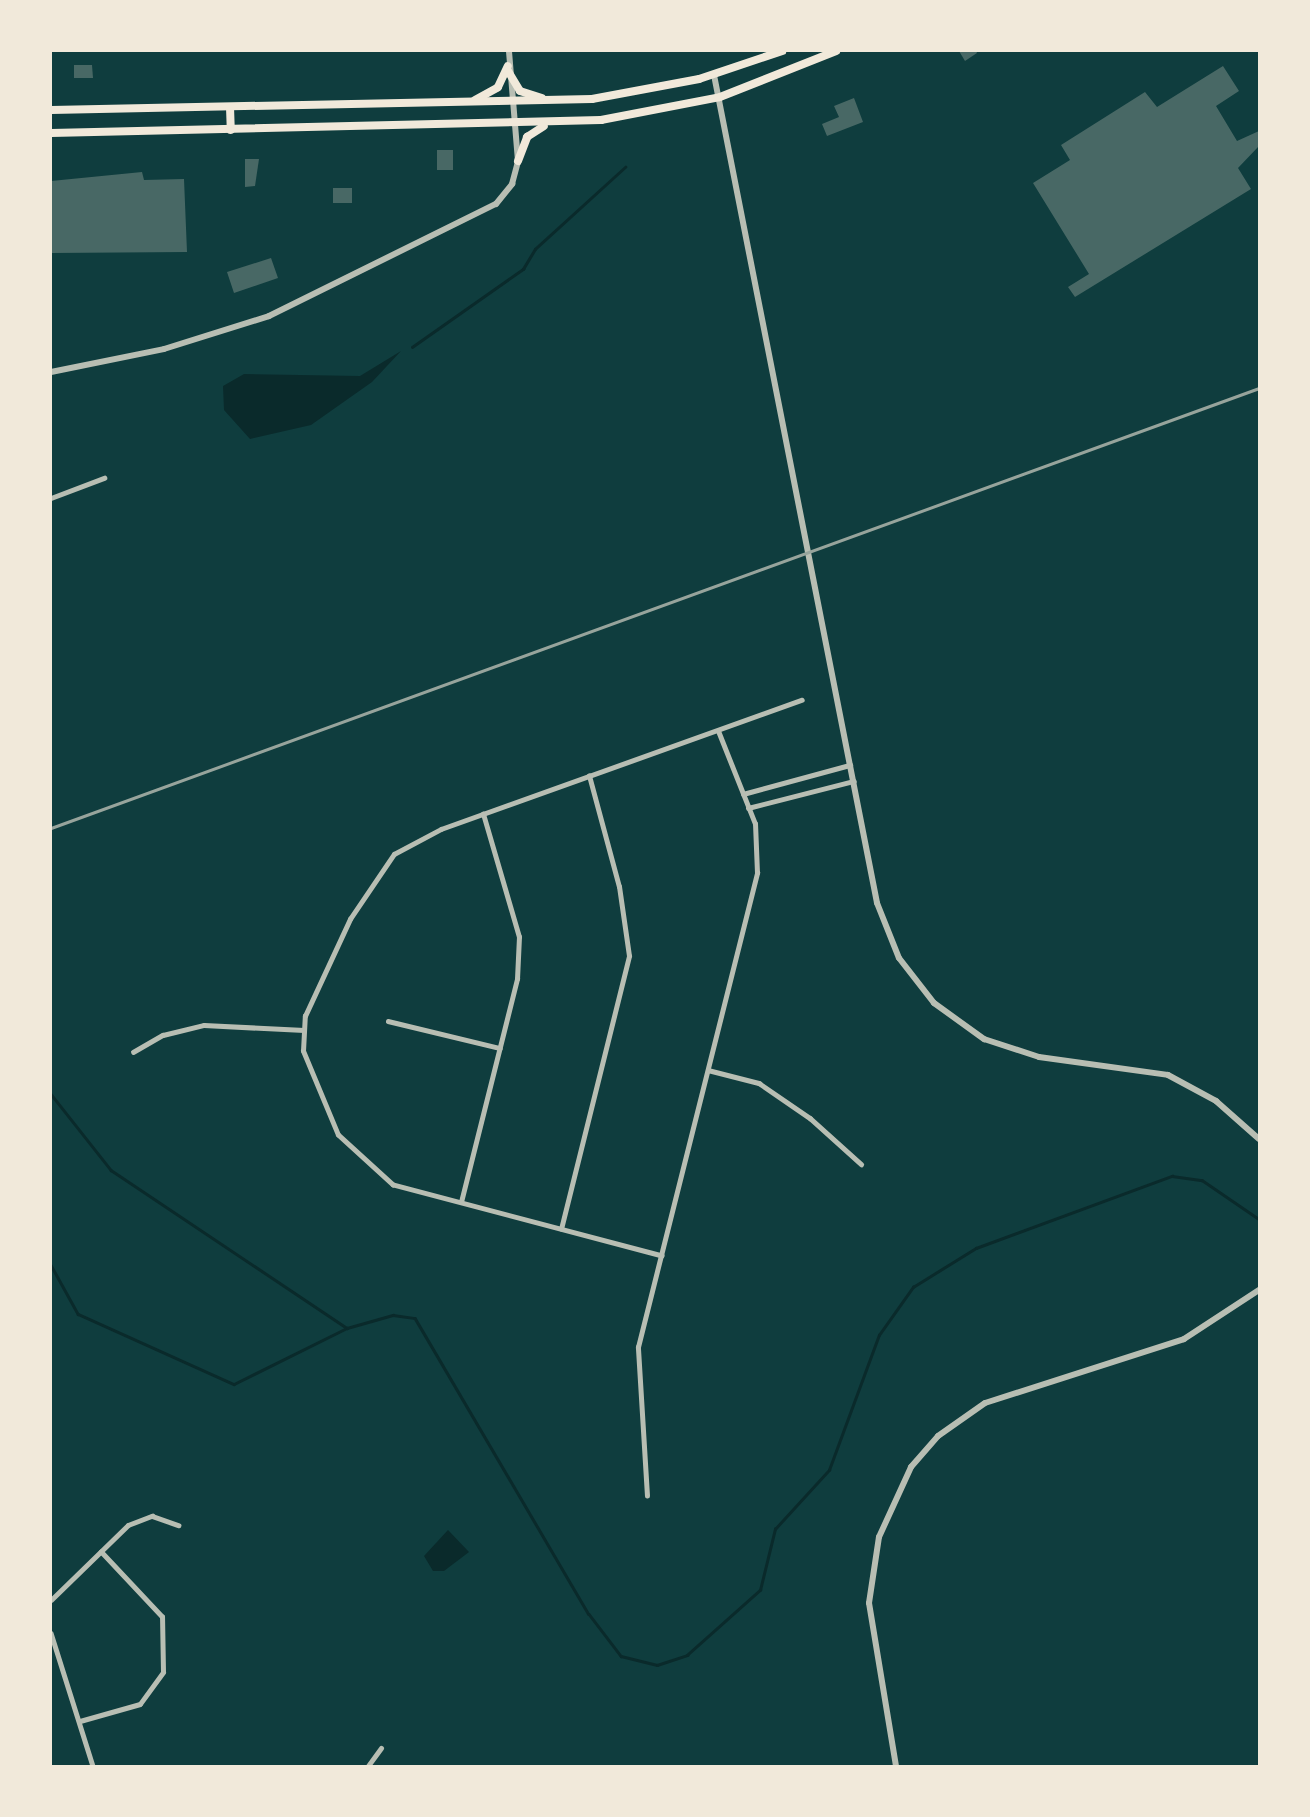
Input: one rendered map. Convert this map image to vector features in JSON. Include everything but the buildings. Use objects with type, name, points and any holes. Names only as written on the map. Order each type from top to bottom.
[{"type":"main road","points":[[51,110],[555,101],[714,75],[782,51]]},
{"type":"main road","points":[[51,133],[559,123],[720,97],[836,51]]},
{"type":"main road","points":[[463,103],[493,92],[508,69],[523,93],[555,101]]},
{"type":"main road","points":[[230,107],[231,130]]},
{"type":"main road","points":[[518,161],[530,134],[559,123]]},
{"type":"street","points":[[51,372],[164,349],[299,304],[496,204],[512,184],[518,161],[516,125],[510,102],[509,51]]},
{"type":"street","points":[[714,75],[883,922],[909,974],[946,1013],[1024,1054],[1168,1075],[1216,1101],[1259,1139]]},
{"type":"street","points":[[51,498],[104,478]]},
{"type":"street","points":[[662,1256],[393,1185],[338,1135],[303,1051],[304,1030],[350,919],[394,854],[483,814],[802,700]]},
{"type":"street","points":[[647,1496],[638,1347],[757,873],[748,808],[718,730]]},
{"type":"street","points":[[743,794],[851,765]]},
{"type":"street","points":[[561,1229],[629,956],[589,776]]},
{"type":"street","points":[[748,808],[854,781]]},
{"type":"street","points":[[461,1202],[517,979],[519,937],[483,814]]},
{"type":"street","points":[[388,1021],[500,1048]]},
{"type":"street","points":[[133,1052],[163,1035],[204,1025],[304,1030]]},
{"type":"street","points":[[708,1070],[759,1083],[861,1164]]},
{"type":"street","points":[[896,1766],[873,1645],[870,1592],[885,1518],[911,1467],[938,1436],[985,1403],[1184,1339],[1259,1290]]},
{"type":"street","points":[[51,1600],[139,1520],[165,1517],[178,1525]]},
{"type":"street","points":[[80,1721],[140,1704],[163,1672],[162,1616],[101,1552]]},
{"type":"street","points":[[51,1633],[93,1766]]},
{"type":"street","points":[[368,1766],[381,1748]]},
{"type":"water","points":[[401,351],[372,382],[311,425],[250,439],[224,410],[223,386],[244,374],[360,376]]},
{"type":"water","points":[[448,1530],[469,1552],[444,1571],[433,1571],[424,1556]]},
{"type":"waterway","points":[[412,347],[523,269],[535,249],[625,167]]},
{"type":"waterway","points":[[51,1094],[111,1170],[347,1328]]},
{"type":"waterway","points":[[51,1265],[78,1314],[234,1384],[347,1328],[393,1315],[415,1318],[589,1614],[621,1656],[657,1665],[687,1655],[760,1590],[775,1529],[829,1470],[879,1335],[913,1287],[976,1248],[1172,1176],[1202,1180],[1259,1219]]},
{"type":"railway","points":[[51,828],[1259,388]]}]
